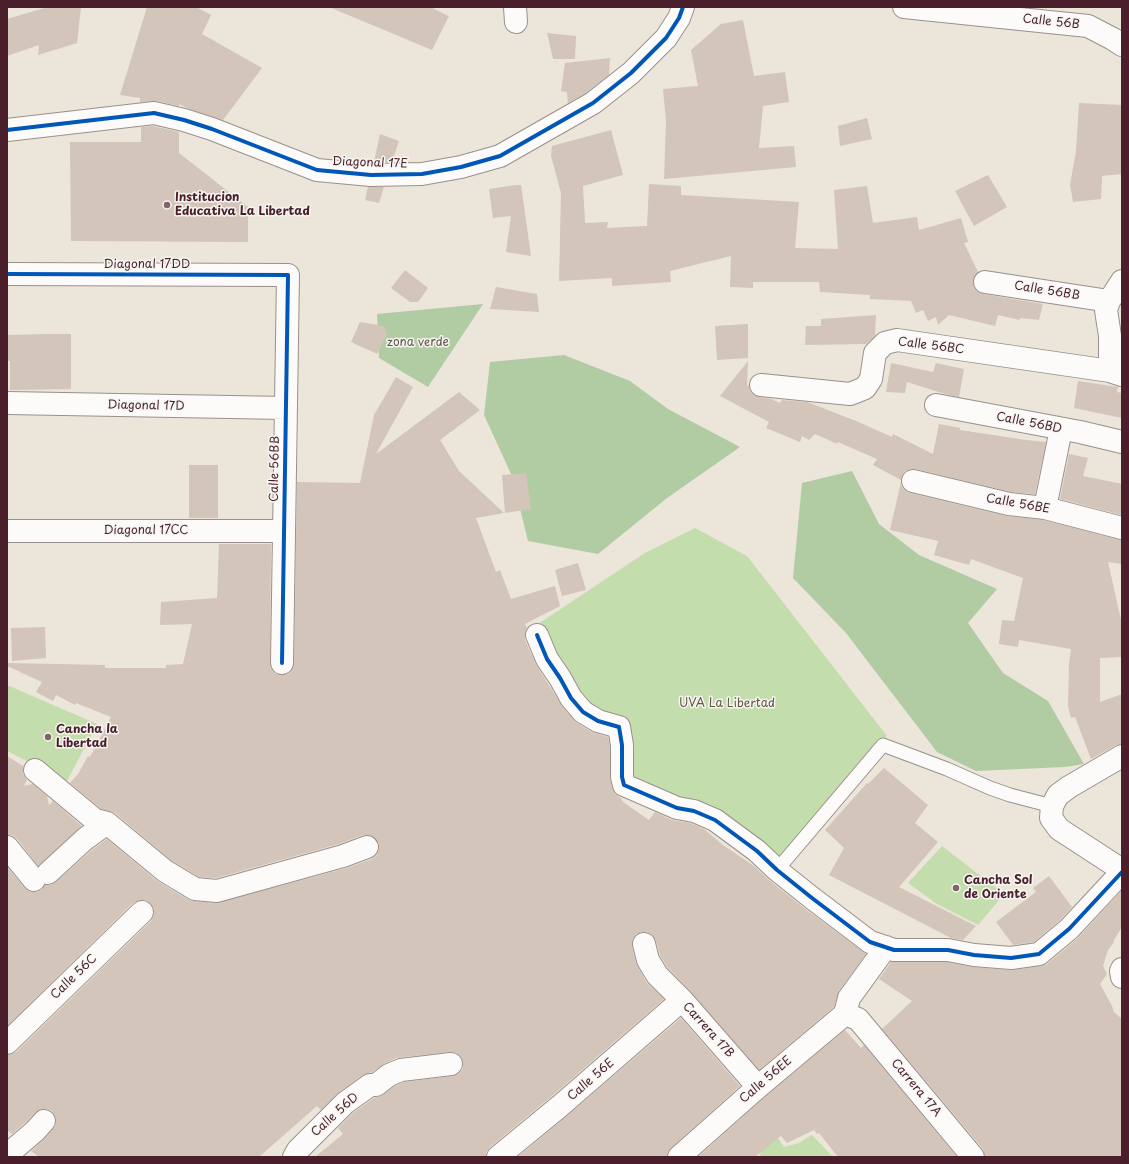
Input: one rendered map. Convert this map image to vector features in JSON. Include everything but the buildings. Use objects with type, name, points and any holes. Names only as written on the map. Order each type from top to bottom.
[{"type":"street","name":"Diagonal 17E","points":[[7,130],[154,113],[184,120],[212,129],[317,170],[371,175],[422,174],[461,167],[500,156],[593,103],[631,73],[666,38],[679,18],[683,7]]},
{"type":"street","name":"Calle 56B","points":[[904,7],[1088,26],[1122,45]]},
{"type":"street","name":"Diagonal 17DD","points":[[7,274],[288,275]]},
{"type":"street","name":"Calle 56BB","points":[[282,663],[288,275]]},
{"type":"street","points":[[1116,373],[1116,337],[1106,310],[1109,301],[1122,281]]},
{"type":"street","name":"Calle 56BB","points":[[985,282],[1109,301]]},
{"type":"street","name":"Calle 56BC","points":[[761,385],[850,394],[865,388],[871,379],[875,353],[885,343],[897,340],[1116,373]]},
{"type":"street","name":"Diagonal 17D","points":[[7,403],[286,408]]},
{"type":"street","name":"Calle 56BD","points":[[936,405],[1080,432],[1122,442]]},
{"type":"street","points":[[1045,508],[1061,429]]},
{"type":"street","name":"Calle 56BE","points":[[913,481],[1009,504],[1045,508],[1122,528]]},
{"type":"street","name":"Diagonal 17CC","points":[[7,530],[284,531]]},
{"type":"street","points":[[537,635],[547,660],[560,678],[571,698],[583,712],[598,721],[619,727],[622,741],[622,777],[624,785],[677,808],[694,811],[715,820],[757,851],[777,870],[870,942],[894,950],[948,950],[974,955],[1011,958],[1039,954],[1069,929],[1122,871],[1059,829],[1051,818],[1052,806],[1058,795],[1069,786],[1122,756]]},
{"type":"street","points":[[34,770],[95,820],[107,823],[165,871],[195,889],[217,891],[343,856],[367,847]]},
{"type":"street","points":[[7,847],[41,876],[107,823]]},
{"type":"street","name":"Calle 56C","points":[[7,1043],[142,912]]},
{"type":"street","name":"Carrera 17B","points":[[644,944],[648,960],[657,975],[682,1000],[758,1086]]},
{"type":"street","points":[[851,1017],[849,998],[886,947]]},
{"type":"street","points":[[1122,969],[1122,977]]},
{"type":"street","name":"Calle 56E","points":[[498,1157],[560,1106],[682,1000]]},
{"type":"street","name":"Calle 56EE","points":[[679,1157],[758,1086],[851,1017]]},
{"type":"street","name":"Carrera 17A","points":[[851,1017],[973,1157]]},
{"type":"street","name":"Calle 56D","points":[[294,1157],[298,1150],[345,1103],[370,1085],[376,1085],[389,1075],[401,1070],[451,1064]]},
{"type":"street","points":[[9,1149],[35,1131],[44,1121]]},
{"type":"lane","points":[[777,870],[882,745],[947,769],[990,788],[1052,806]]},
{"type":"green space","name":"zona verde","points":[[483,304],[428,387],[379,358],[377,314]]},
{"type":"green space","points":[[564,355],[630,381],[668,409],[740,447],[667,498],[598,554],[528,541],[512,476],[484,415],[490,362]]},
{"type":"green space","points":[[852,471],[879,524],[919,555],[997,589],[968,623],[1003,673],[1048,701],[1084,764],[1065,767],[976,771],[937,752],[846,633],[793,578],[802,483]]},
{"type":"green space","name":"UVA La Libertad","points":[[695,528],[747,556],[887,736],[776,862],[637,789],[605,721],[551,659],[538,624],[645,553]]},
{"type":"green space","name":"Cancha la Libertad","points":[[7,685],[97,724],[67,781],[7,751]]},
{"type":"green space","name":"Cancha Sol de Oriente","points":[[942,846],[1004,894],[978,925],[937,904],[908,883]]},
{"type":"green space","points":[[775,1134],[784,1147],[799,1143],[812,1135],[833,1157],[758,1157],[761,1154],[752,1142]]},
{"type":"cycle path","points":[[7,130],[154,113],[184,120],[212,129],[317,170],[371,175],[422,174],[461,167],[500,156],[593,103],[631,73],[666,38],[679,18],[683,7]]},
{"type":"cycle path","points":[[7,274],[288,275],[282,663]]},
{"type":"cycle path","points":[[537,635],[547,659],[571,698],[583,712],[598,721],[619,727],[622,745],[622,777],[624,785],[677,808],[694,811],[715,820],[757,851],[777,870],[870,942],[894,950],[948,950],[974,955],[1011,958],[1039,954],[1069,929],[1122,872]]},
{"type":"place","name":"Institucion Educativa La Libertad","points":[[167,205]]},
{"type":"place","name":"Cancha la Libertad","points":[[48,737]]},
{"type":"place","name":"Cancha Sol de Oriente","points":[[956,888]]}]
